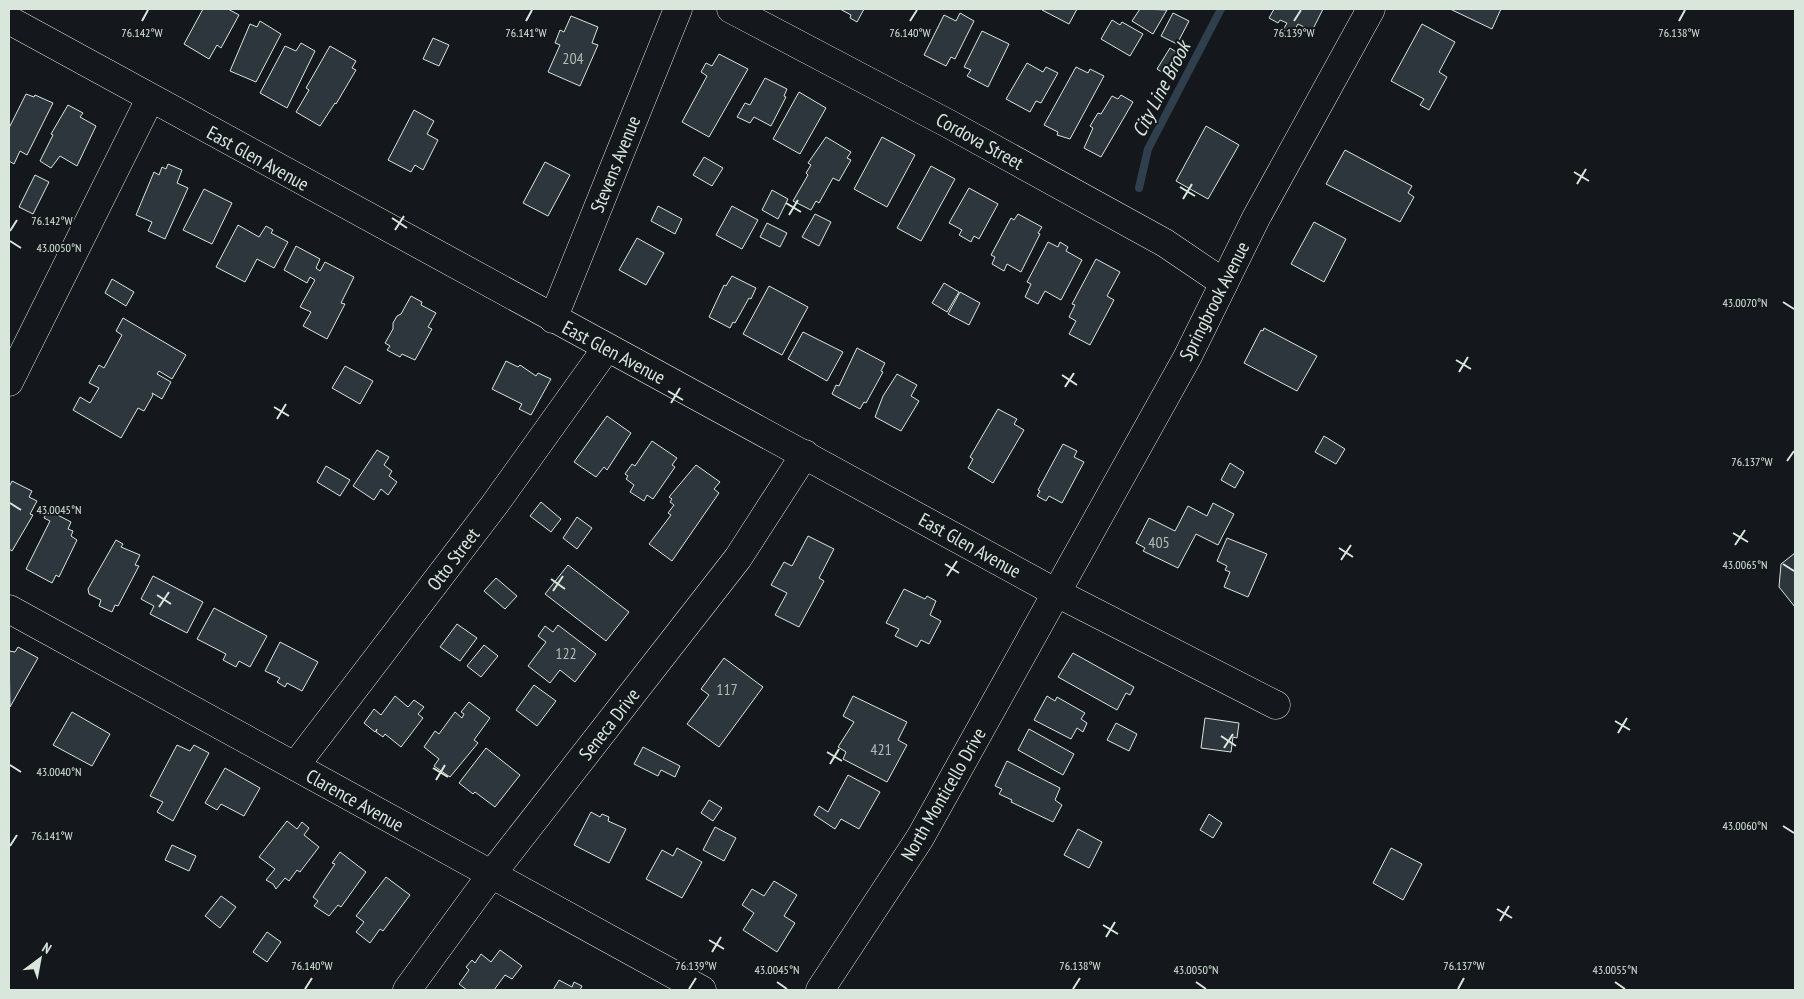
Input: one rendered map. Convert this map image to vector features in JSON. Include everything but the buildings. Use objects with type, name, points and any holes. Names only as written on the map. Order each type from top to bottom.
[{"type":"street","name":"Stevens Avenue","points":[[552,319],[678,9]]},
{"type":"street","name":"Cordova Street","points":[[731,9],[949,124],[1165,243],[1224,283]]},
{"type":"street","name":"Springbrook Avenue","points":[[1055,592],[1188,356],[1256,218],[1371,9]]},
{"type":"street","name":"East Glen Avenue","points":[[9,20],[606,349],[805,454],[1055,592],[1276,705]]},
{"type":"street","points":[[9,382],[150,99]]},
{"type":"street","name":"Otto Street","points":[[294,766],[496,504],[606,349]]},
{"type":"street","name":"Seneca Drive","points":[[407,990],[491,875],[738,558],[805,454]]},
{"type":"street","name":"North Monticello Drive","points":[[820,990],[920,838],[1055,592]]},
{"type":"street","name":"Clarence Avenue","points":[[9,609],[702,990]]},
{"type":"waterway","name":"City Line Brook","points":[[1139,188],[1148,149],[1221,9]]}]
